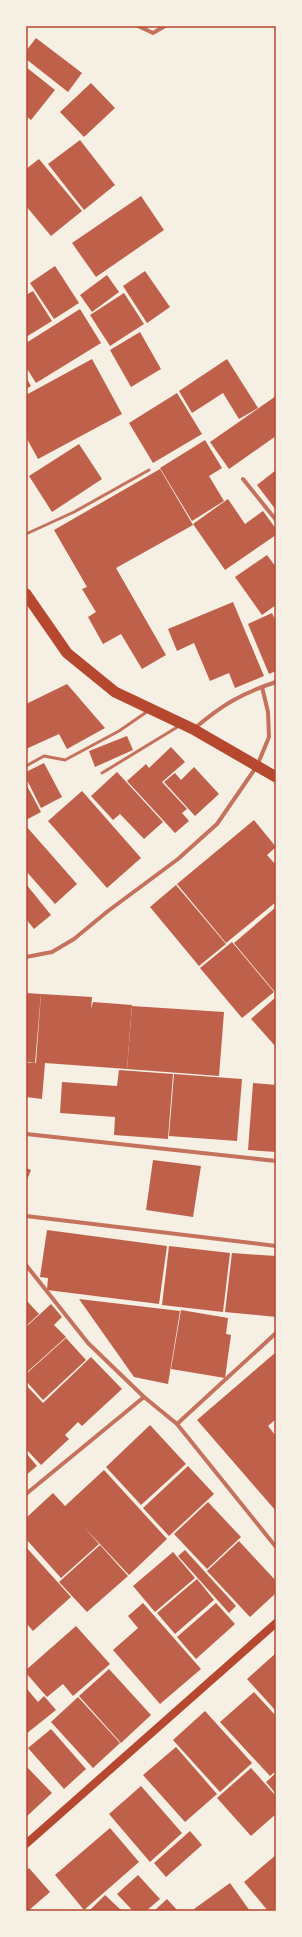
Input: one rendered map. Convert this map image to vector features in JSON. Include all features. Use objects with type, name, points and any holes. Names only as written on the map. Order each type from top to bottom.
[{"type":"highway","points":[[26,594],[67,653],[115,692],[188,727],[276,777]]},
{"type":"main road","points":[[26,1844],[276,1622]]},
{"type":"street","points":[[138,26],[153,32],[165,26]]},
{"type":"street","points":[[243,479],[276,520]]},
{"type":"street","points":[[188,727],[251,690],[276,682]]},
{"type":"street","points":[[26,956],[52,952],[74,939],[108,911],[178,859],[217,824],[257,766],[269,737],[268,712],[262,687]]},
{"type":"street","points":[[26,1134],[276,1161]]},
{"type":"street","points":[[26,1216],[276,1246]]},
{"type":"street","points":[[26,1265],[88,1343],[144,1396],[177,1424],[276,1548]]},
{"type":"street","points":[[177,1424],[276,1333]]},
{"type":"street","points":[[26,1494],[144,1396]]},
{"type":"lane","points":[[26,534],[74,512],[149,470]]},
{"type":"lane","points":[[26,766],[44,756],[65,760],[119,731],[151,709]]},
{"type":"lane","points":[[102,773],[188,727]]},
{"type":"building","points":[[36,38],[82,73],[68,92],[26,59],[26,51]]},
{"type":"building","points":[[26,67],[55,90],[31,120],[26,116]]},
{"type":"building","points":[[91,83],[115,108],[84,137],[60,112]]},
{"type":"building","points":[[80,140],[115,185],[84,210],[48,164]]},
{"type":"building","points":[[39,159],[82,211],[51,236],[26,206],[26,169]]},
{"type":"building","points":[[141,196],[164,230],[96,277],[72,243]]},
{"type":"building","points":[[55,266],[79,303],[54,319],[30,283]]},
{"type":"building","points":[[145,271],[170,307],[147,323],[123,286]]},
{"type":"building","points":[[107,275],[119,292],[92,312],[80,295]]},
{"type":"building","points":[[33,291],[52,321],[26,337],[26,295]]},
{"type":"building","points":[[124,293],[144,324],[110,346],[90,315]]},
{"type":"building","points":[[80,309],[101,343],[36,383],[26,367],[26,343]]},
{"type":"building","points":[[140,332],[161,369],[131,387],[110,350]]},
{"type":"building","points":[[92,359],[122,414],[38,459],[26,437],[26,395]]},
{"type":"building","points":[[227,359],[258,408],[239,419],[223,393],[192,413],[179,391]]},
{"type":"building","points":[[26,377],[31,386],[26,389]]},
{"type":"building","points":[[177,393],[202,434],[153,463],[129,423]]},
{"type":"building","points":[[276,396],[276,436],[229,469],[210,442]]},
{"type":"building","points":[[205,440],[222,468],[209,476],[224,501],[192,521],[160,468]]},
{"type":"building","points":[[79,444],[102,479],[52,512],[29,476]]},
{"type":"building","points":[[160,469],[193,525],[116,568],[166,655],[142,669],[121,634],[103,644],[88,617],[96,612],[82,589],[87,587],[54,530]]},
{"type":"building","points":[[276,470],[276,510],[257,485]]},
{"type":"building","points":[[228,499],[245,524],[263,511],[276,529],[276,535],[225,570],[193,524]]},
{"type":"building","points":[[267,555],[276,567],[276,605],[262,615],[235,577]]},
{"type":"building","points":[[233,602],[264,676],[235,688],[229,673],[210,681],[194,643],[177,651],[168,629]]},
{"type":"building","points":[[272,613],[276,622],[276,671],[269,674],[248,624]]},
{"type":"building","points":[[67,684],[105,728],[67,749],[59,734],[26,749],[26,704]]},
{"type":"building","points":[[127,736],[133,750],[95,767],[89,751]]},
{"type":"building","points":[[171,747],[185,762],[162,782],[187,809],[182,813],[189,821],[175,833],[127,781],[146,764],[149,768]]},
{"type":"building","points":[[44,763],[62,797],[41,808],[26,778],[26,772]]},
{"type":"building","points":[[194,767],[219,794],[195,816],[164,782],[175,773],[181,780]]},
{"type":"building","points":[[117,772],[163,822],[144,839],[120,814],[113,820],[91,796]]},
{"type":"building","points":[[26,784],[41,812],[26,820]]},
{"type":"building","points":[[82,791],[141,858],[107,888],[48,821]]},
{"type":"building","points":[[254,820],[276,847],[267,855],[276,865],[276,902],[226,943],[177,884]]},
{"type":"building","points":[[26,826],[77,884],[55,904],[26,871]]},
{"type":"building","points":[[26,884],[51,915],[34,929],[26,919]]},
{"type":"building","points":[[176,885],[226,944],[199,966],[150,907]]},
{"type":"building","points":[[276,907],[276,989],[274,991],[234,943]]},
{"type":"building","points":[[232,942],[274,992],[242,1018],[200,968]]},
{"type":"building","points":[[26,993],[41,994],[35,1063],[26,1062]]},
{"type":"building","points":[[41,994],[92,997],[91,1009],[93,1002],[132,1005],[127,1069],[45,1063],[42,1099],[26,1097],[26,1063],[36,1063]]},
{"type":"building","points":[[276,997],[276,1047],[251,1019]]},
{"type":"building","points":[[132,1006],[224,1012],[219,1076],[127,1069]]},
{"type":"building","points":[[119,1070],[173,1074],[168,1139],[114,1135],[115,1117],[60,1113],[62,1082],[117,1086]]},
{"type":"building","points":[[174,1074],[242,1079],[237,1141],[169,1136]]},
{"type":"building","points":[[253,1083],[276,1085],[276,1152],[248,1150]]},
{"type":"building","points":[[153,1160],[201,1166],[193,1217],[146,1210]]},
{"type":"building","points":[[26,1168],[31,1170],[26,1182]]},
{"type":"building","points":[[47,1230],[167,1246],[159,1304],[47,1290],[48,1278],[40,1277]]},
{"type":"building","points":[[169,1246],[230,1253],[223,1312],[162,1305]]},
{"type":"building","points":[[232,1253],[276,1256],[276,1317],[225,1312]]},
{"type":"building","points":[[79,1299],[180,1311],[168,1384],[134,1377]]},
{"type":"building","points":[[26,1300],[39,1314],[26,1326]]},
{"type":"building","points":[[51,1304],[62,1317],[54,1325],[66,1337],[26,1373],[26,1327]]},
{"type":"building","points":[[181,1310],[228,1318],[226,1334],[231,1335],[225,1378],[171,1369]]},
{"type":"building","points":[[66,1338],[86,1360],[43,1400],[26,1381],[26,1374]]},
{"type":"building","points":[[276,1352],[276,1419],[268,1426],[276,1436],[276,1511],[197,1420]]},
{"type":"building","points":[[91,1357],[122,1389],[82,1426],[78,1422],[65,1435],[69,1439],[41,1465],[26,1449],[26,1385],[43,1403]]},
{"type":"building","points":[[150,1425],[186,1464],[141,1505],[106,1467]]},
{"type":"building","points":[[26,1453],[37,1466],[26,1475]]},
{"type":"building","points":[[188,1466],[214,1494],[169,1536],[143,1508]]},
{"type":"building","points":[[104,1470],[167,1539],[129,1575],[84,1527],[99,1544],[61,1578],[26,1539],[26,1518],[53,1493],[65,1506]]},
{"type":"building","points":[[208,1502],[241,1537],[207,1569],[174,1534]]},
{"type":"building","points":[[239,1541],[276,1581],[276,1593],[250,1617],[207,1571]]},
{"type":"building","points":[[100,1545],[128,1576],[87,1612],[59,1582]]},
{"type":"building","points":[[26,1547],[71,1597],[33,1631],[26,1623]]},
{"type":"building","points":[[185,1550],[236,1606],[229,1613],[178,1556]]},
{"type":"building","points":[[173,1552],[195,1578],[155,1612],[133,1586]]},
{"type":"building","points":[[197,1579],[214,1600],[175,1634],[157,1613]]},
{"type":"building","points":[[143,1603],[201,1669],[160,1704],[113,1650],[138,1628],[128,1616]]},
{"type":"building","points":[[216,1603],[235,1624],[196,1659],[177,1637]]},
{"type":"building","points":[[76,1626],[110,1664],[73,1696],[63,1684],[47,1697],[26,1673],[26,1670]]},
{"type":"building","points":[[276,1653],[276,1711],[247,1679]]},
{"type":"building","points":[[109,1669],[151,1715],[121,1743],[79,1696]]},
{"type":"building","points":[[27,1689],[38,1702],[44,1696],[56,1710],[26,1734]]},
{"type":"building","points":[[254,1692],[276,1716],[276,1771],[270,1776],[220,1722]]},
{"type":"building","points":[[78,1697],[120,1743],[93,1768],[51,1722]]},
{"type":"building","points":[[205,1711],[252,1763],[220,1792],[173,1740]]},
{"type":"building","points":[[51,1729],[86,1769],[64,1789],[28,1748]]},
{"type":"building","points":[[176,1747],[217,1794],[185,1822],[143,1775]]},
{"type":"building","points":[[26,1766],[52,1793],[26,1817]]},
{"type":"building","points":[[251,1768],[276,1796],[276,1814],[251,1836],[217,1798]]},
{"type":"building","points":[[276,1773],[276,1794],[266,1782]]},
{"type":"building","points":[[141,1786],[182,1833],[150,1862],[109,1814]]},
{"type":"building","points":[[110,1828],[139,1862],[84,1910],[55,1875]]},
{"type":"building","points":[[190,1831],[202,1845],[166,1877],[154,1863]]},
{"type":"building","points":[[276,1855],[276,1909],[268,1911],[244,1882]]},
{"type":"building","points":[[29,1868],[50,1892],[28,1911],[26,1911],[26,1871]]},
{"type":"building","points":[[138,1875],[160,1899],[146,1911],[133,1911],[117,1894]]},
{"type":"building","points":[[230,1883],[250,1911],[196,1911],[194,1909]]},
{"type":"building","points":[[105,1895],[122,1911],[89,1911]]},
{"type":"building","points":[[167,1899],[178,1911],[154,1911]]}]
